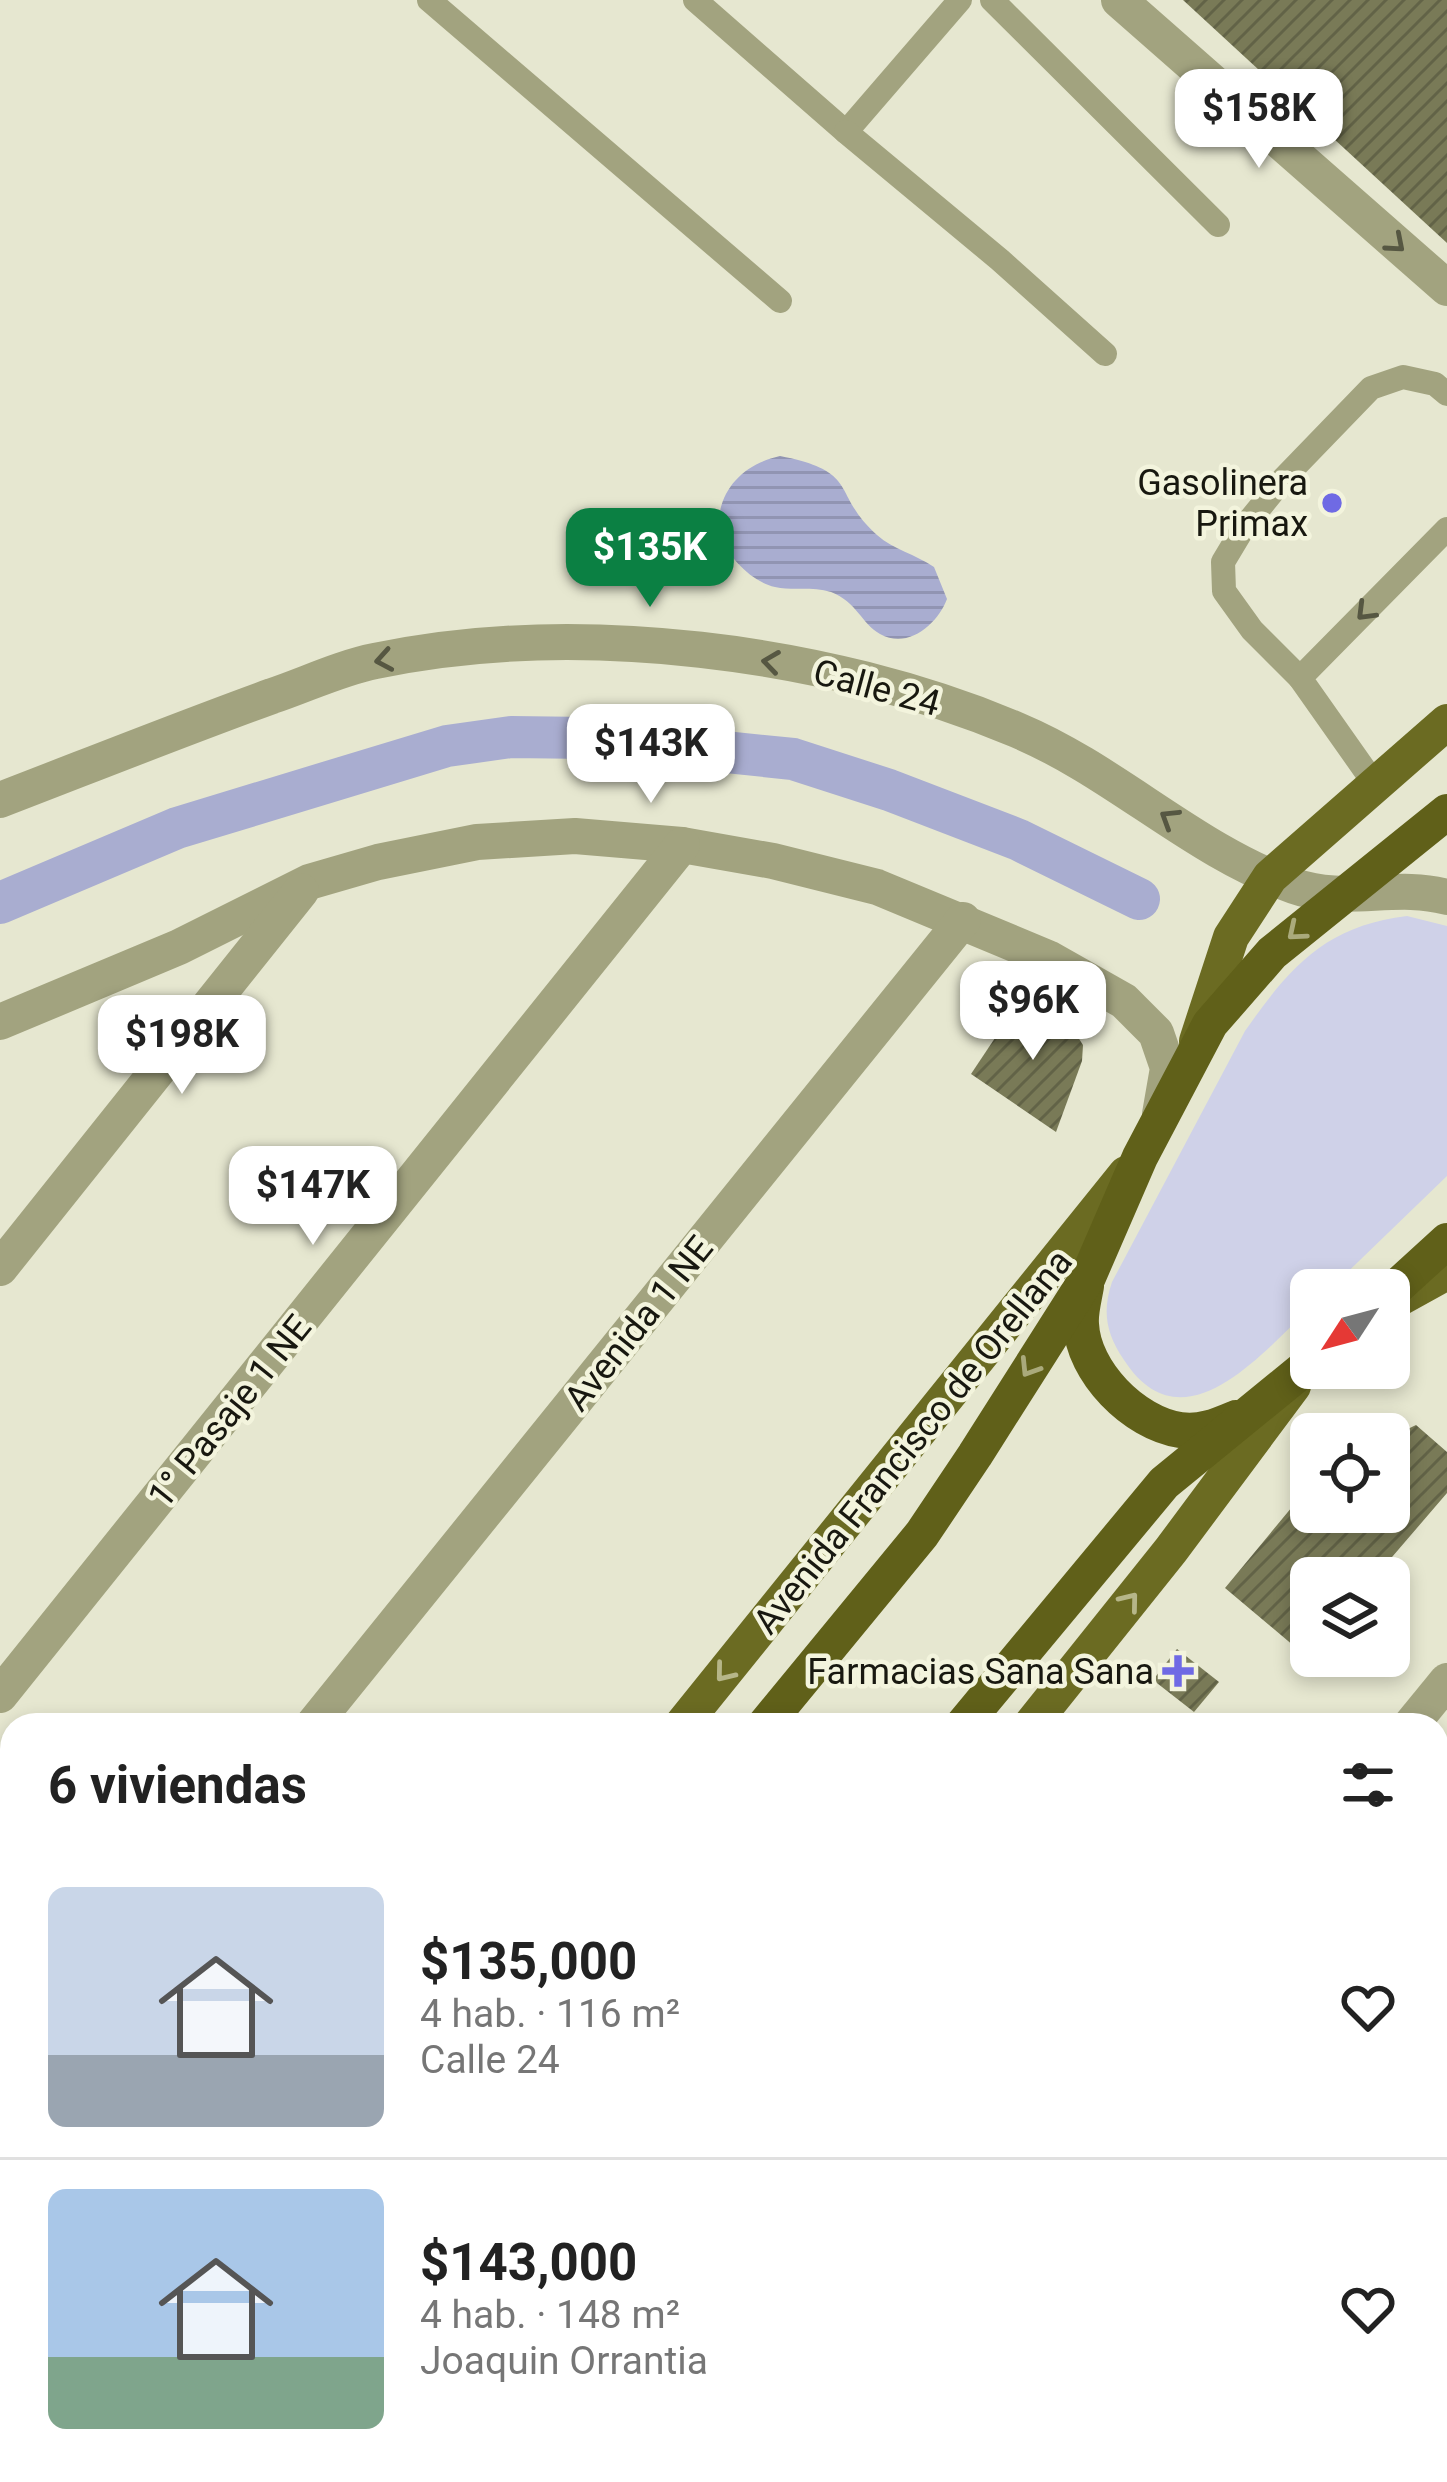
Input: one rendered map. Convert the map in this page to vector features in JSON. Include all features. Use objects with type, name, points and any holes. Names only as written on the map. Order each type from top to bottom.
[{"type":"highway","name":"Avenida Francisco de Orellana","points":[[775,1713],[922,1534],[1088,1277],[1140,1156],[1210,1024],[1241,985],[1341,894],[1447,812]]},
{"type":"highway","points":[[1410,1275],[1447,1241]]},
{"type":"highway","points":[[1088,1277],[1081,1323],[1085,1347],[1114,1392],[1133,1408],[1164,1426],[1210,1430],[1274,1396]]},
{"type":"highway","points":[[973,1713],[1164,1484],[1290,1382]]},
{"type":"main road","name":"Avenida Francisco de Orellana","points":[[1191,1057],[1231,937],[1270,877],[1447,722]]},
{"type":"main road","name":"Avenida Francisco de Orellana","points":[[692,1713],[1140,1156]]},
{"type":"main road","points":[[1410,1292],[1447,1272]]},
{"type":"main road","points":[[1040,1713],[1292,1389]]},
{"type":"street","points":[[1119,0],[1447,288]]},
{"type":"street","name":"Calle 24","points":[[0,800],[372,661],[483,646],[591,640],[816,669],[920,695],[1018,730],[1095,769],[1270,877],[1299,888],[1341,894],[1415,891],[1447,897]]},
{"type":"street","points":[[0,1022],[179,946],[308,882],[477,842],[575,836],[682,845],[878,887],[963,920],[1099,985],[1144,1017],[1163,1047],[1168,1068],[1160,1117]]},
{"type":"street","name":"1° Pasaje 1 NE","points":[[0,1695],[682,845]]},
{"type":"street","points":[[0,1268],[308,882]]},
{"type":"street","name":"Avenida 1 NE","points":[[323,1713],[963,920]]},
{"type":"street","points":[[1421,1713],[1447,1681]]},
{"type":"lane","points":[[429,0],[780,301]]},
{"type":"lane","points":[[695,0],[1105,354]]},
{"type":"lane","points":[[992,0],[1218,225]]},
{"type":"lane","points":[[846,133],[947,5]]},
{"type":"lane","points":[[1374,783],[1300,678],[1252,629],[1224,591],[1222,562],[1244,526],[1284,478],[1371,388],[1403,377],[1435,384],[1447,394]]},
{"type":"lane","points":[[1300,678],[1447,529]]},
{"type":"shaded area","points":[[780,456],[823,469],[842,486],[877,535],[934,567],[947,599],[929,625],[912,636],[891,638],[880,634],[840,596],[766,584],[735,561],[719,538],[725,496],[752,467]]},
{"type":"shaded area","points":[[1407,916],[1447,926],[1447,1176],[1351,1269],[1290,1269],[1290,1327],[1222,1385],[1196,1395],[1171,1396],[1147,1386],[1113,1341],[1107,1313],[1112,1282],[1245,1031],[1278,987],[1312,953],[1353,929]]},
{"type":"building","points":[[1183,0],[1447,0],[1447,243]]},
{"type":"building","points":[[1023,996],[1074,1031],[1083,1045],[1082,1061],[1056,1132],[971,1074]]},
{"type":"building","points":[[1416,1425],[1447,1452],[1447,1493],[1392,1557],[1290,1557],[1290,1643],[1225,1588],[1290,1509],[1290,1533],[1410,1533],[1410,1428]]},
{"type":"building","points":[[1177,1649],[1219,1682],[1194,1712],[1153,1680]]},
{"type":"waterway","points":[[0,903],[177,828],[447,746],[511,737],[590,738],[793,759],[1019,840],[1139,899]]},
{"type":"place","name":"Gasolinera Primax","points":[[1332,503]]},
{"type":"place","name":"Farmacias Sana Sana","points":[[1178,1671]]}]
